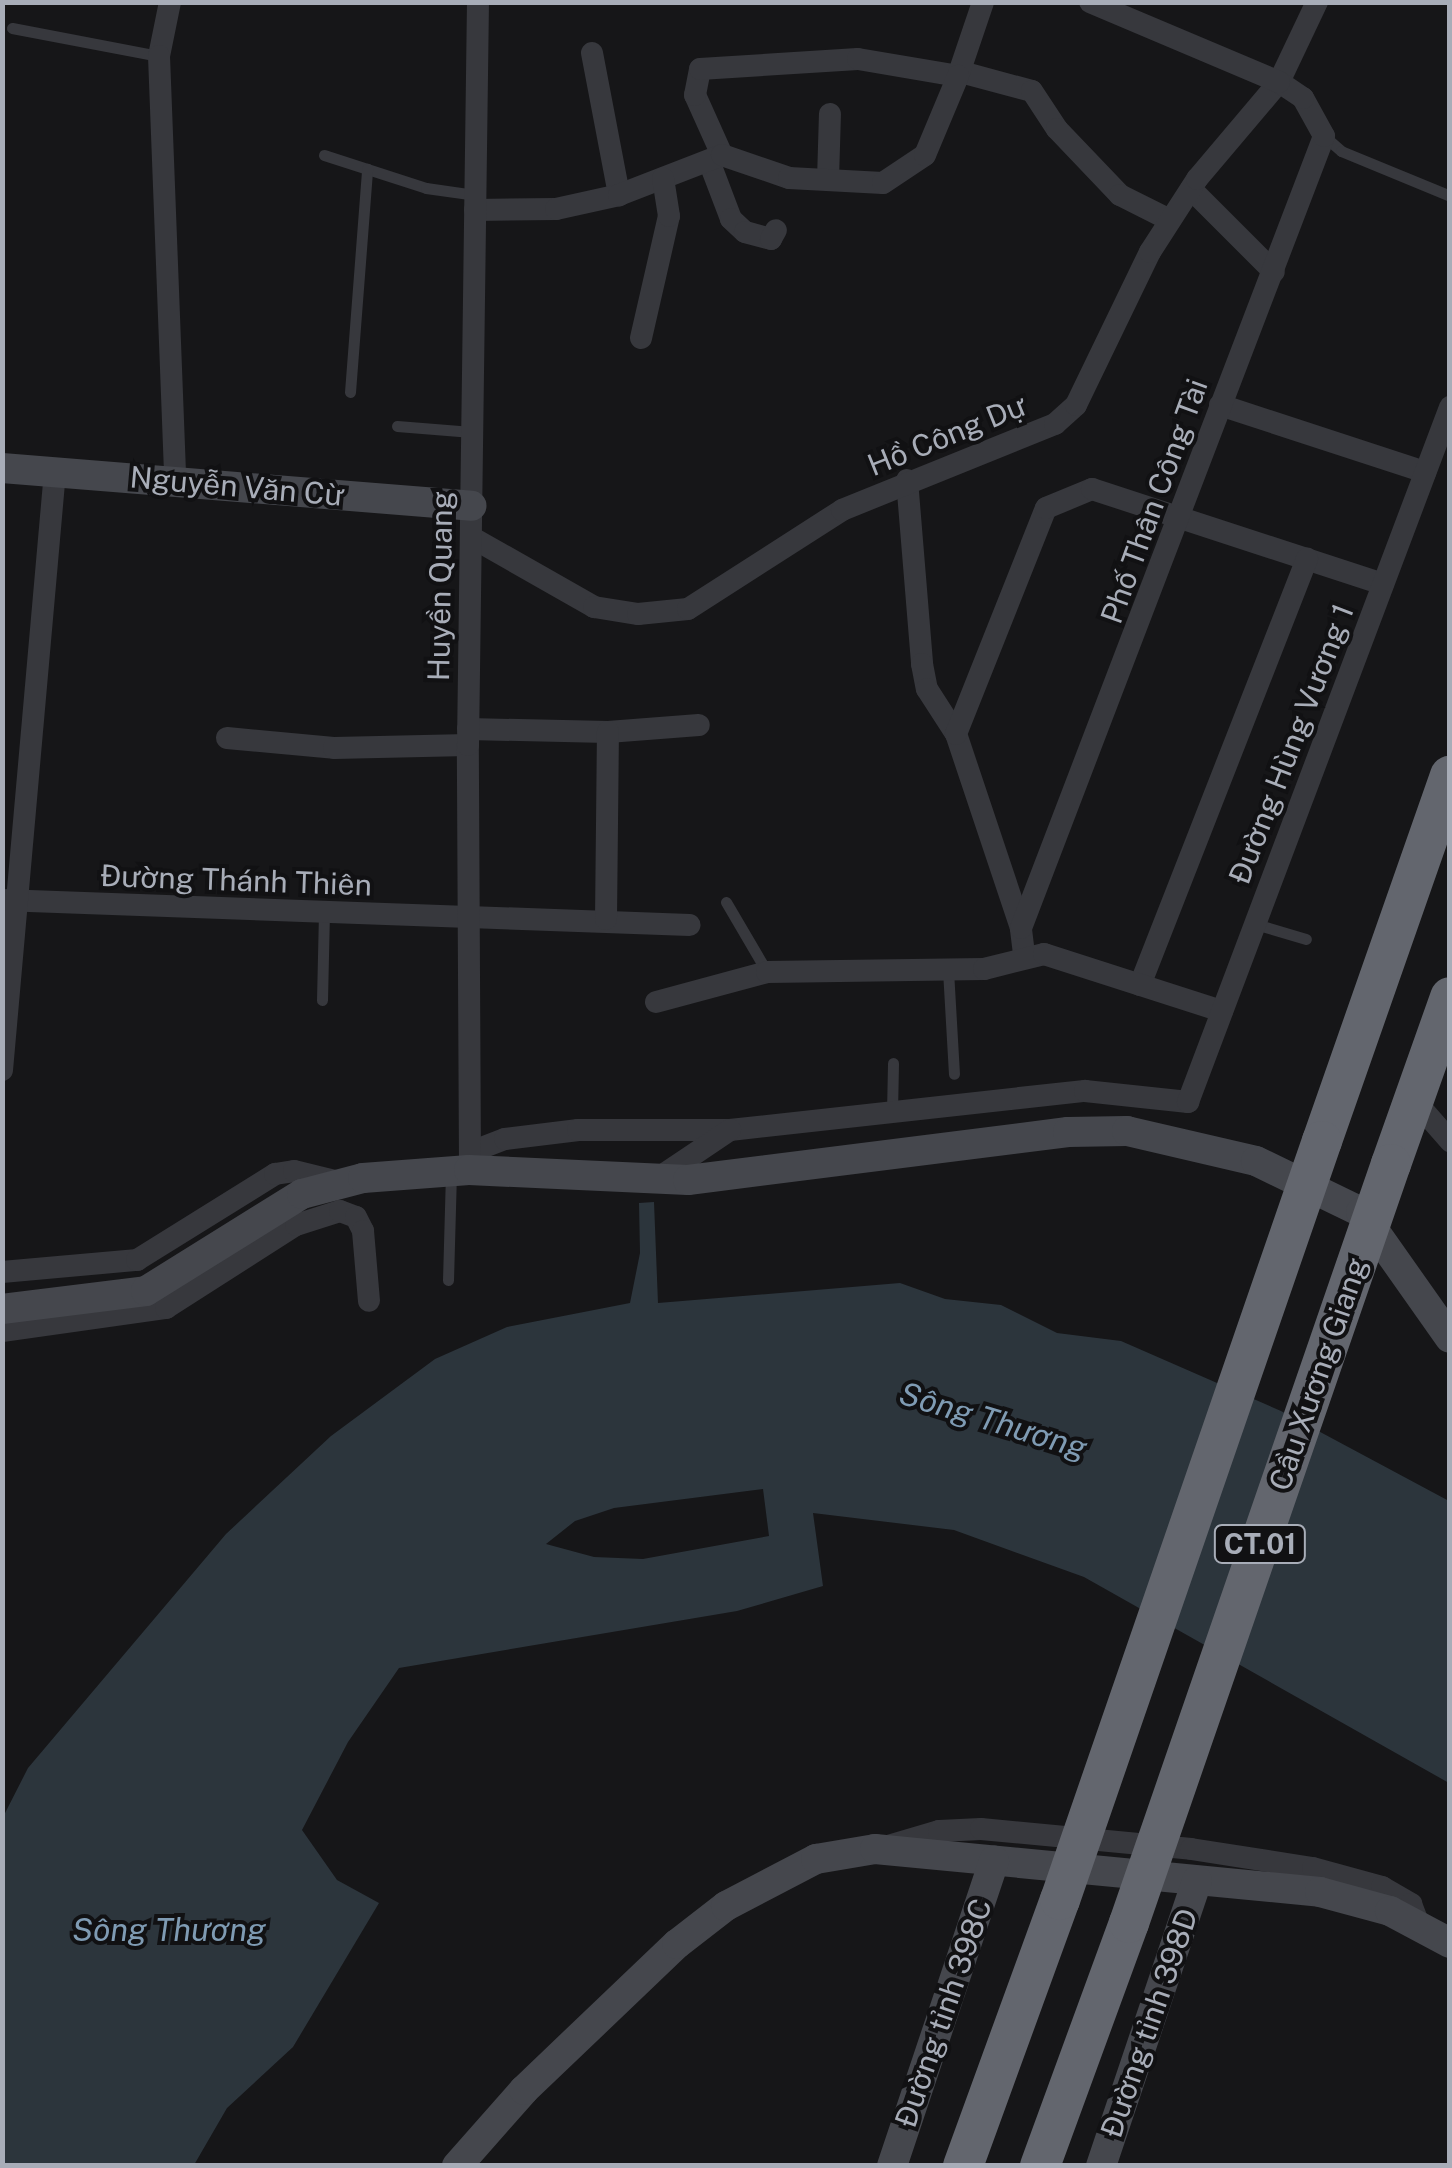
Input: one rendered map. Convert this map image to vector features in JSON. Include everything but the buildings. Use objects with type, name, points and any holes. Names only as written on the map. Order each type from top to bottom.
[{"type":"highway","name":"CT.01","points":[[963,2166],[1060,1900],[1450,776]]},
{"type":"highway","name":"Cầu Xương Giang","points":[[1040,2166],[1129,1923],[1450,997]]},
{"type":"street","points":[[170,2],[159,56],[175,480]]},
{"type":"street","name":"Huyền Quang","points":[[464,1164],[478,2]]},
{"type":"street","points":[[475,203],[556,209],[619,195],[716,158],[789,178],[883,182],[925,155],[959,74],[983,2]]},
{"type":"street","points":[[1090,2],[1279,82],[1303,98],[1324,136]]},
{"type":"street","name":"Hồ Công Dự","points":[[471,536],[594,607],[638,614],[688,609],[807,530],[907,480],[1055,424],[1076,405],[1170,220],[1191,188],[1279,82],[1318,2]]},
{"type":"street","points":[[592,53],[619,195]]},
{"type":"street","points":[[776,230],[771,240],[746,232],[732,219],[695,95],[700,70],[858,59],[959,74],[1032,91],[1057,129],[1120,194],[1170,220]]},
{"type":"street","points":[[828,180],[830,114]]},
{"type":"street","name":"Phố Thân Công Tài","points":[[1024,954],[1021,928],[1324,136]]},
{"type":"street","points":[[641,338],[669,216],[663,178]]},
{"type":"street","points":[[1191,188],[1274,272]]},
{"type":"street","points":[[1220,404],[1425,472]]},
{"type":"street","name":"Đường Hùng Vương 1","points":[[892,1112],[1085,1091],[1188,1102],[1450,407]]},
{"type":"street","name":"Nguyễn Văn Cừ","points":[[2,468],[471,506]]},
{"type":"street","points":[[2,1070],[9,900],[55,472]]},
{"type":"street","points":[[907,480],[927,688],[956,734],[1021,928]]},
{"type":"street","points":[[956,734],[1046,508],[1092,488],[1383,584]]},
{"type":"street","points":[[1140,986],[1308,558]]},
{"type":"street","points":[[227,738],[334,748],[699,725]]},
{"type":"street","points":[[606,919],[608,732]]},
{"type":"street","name":"Đường Thánh Thiên","points":[[9,900],[690,925]]},
{"type":"street","points":[[656,1002],[768,972],[984,968],[1024,954],[1044,954],[1222,1011]]},
{"type":"street","points":[[1422,1109],[1450,1141]]},
{"type":"street","points":[[464,1164],[505,1139],[578,1130],[730,1130],[892,1112]]},
{"type":"street","points":[[658,1179],[730,1130]]},
{"type":"street","points":[[2,1308],[146,1291],[302,1194],[339,1182],[464,1164],[658,1179],[774,1172],[1068,1132],[1128,1131],[1256,1160],[1361,1212],[1450,1338]]},
{"type":"street","points":[[2,1272],[137,1260],[274,1174],[294,1171],[339,1182]]},
{"type":"street","points":[[2,1331],[166,1308],[296,1225],[340,1211],[356,1217],[363,1230],[369,1301]]},
{"type":"street","points":[[457,2166],[598,2016],[726,1906],[816,1859],[876,1849],[939,1831],[981,1829],[1191,1850],[1312,1868],[1382,1888],[1411,1904],[1419,1925]]},
{"type":"street","points":[[876,1849],[1360,1900],[1419,1925],[1450,1944]]},
{"type":"street","name":"Đường tỉnh 398C","points":[[892,2166],[994,1861]]},
{"type":"street","name":"Đường tỉnh 398D","points":[[1100,2166],[1198,1881]]},
{"type":"lane","points":[[12,28],[159,56]]},
{"type":"lane","points":[[1324,136],[1341,152],[1450,196]]},
{"type":"lane","points":[[324,155],[475,203]]},
{"type":"lane","points":[[350,392],[368,168]]},
{"type":"lane","points":[[397,426],[472,432]]},
{"type":"lane","points":[[726,902],[768,972]]},
{"type":"lane","points":[[322,1000],[324,914]]},
{"type":"lane","points":[[1255,924],[1306,939]]},
{"type":"lane","points":[[948,970],[954,1074]]},
{"type":"lane","points":[[892,1063],[892,1112]]},
{"type":"lane","points":[[448,1280],[464,1164]]},
{"type":"water","name":"Sông Thương","points":[[654,1202],[658,1303],[900,1283],[945,1299],[1001,1305],[1057,1333],[1121,1341],[1281,1411],[1449,1501],[1449,1783],[1084,1577],[954,1530],[813,1513],[823,1586],[737,1611],[399,1668],[348,1742],[302,1830],[337,1880],[379,1903],[293,2047],[227,2108],[194,2165],[3,2165],[2,1819],[28,1768],[226,1534],[331,1436],[435,1359],[507,1327],[630,1303],[640,1253],[639,1203]],"holes":[[[763,1489],[769,1536],[643,1559],[594,1557],[546,1544],[575,1521],[614,1508]]]}]
